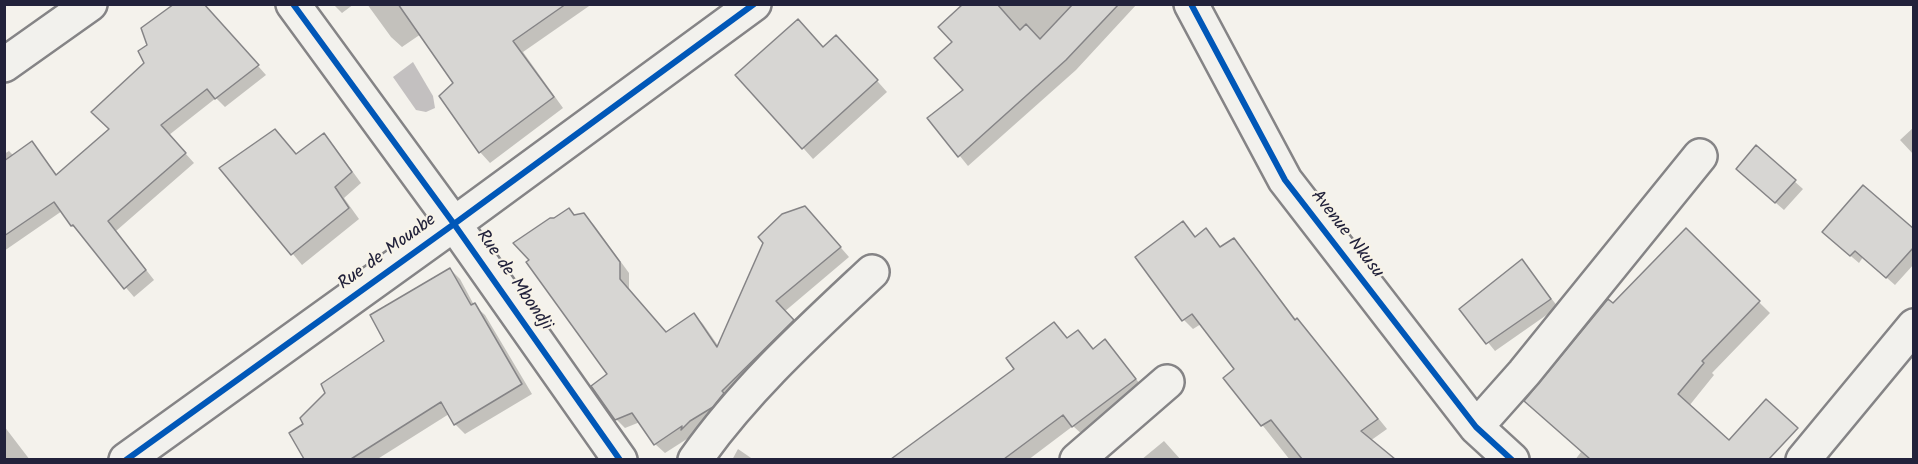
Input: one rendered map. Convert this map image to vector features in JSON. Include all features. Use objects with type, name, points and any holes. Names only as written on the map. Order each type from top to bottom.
[{"type":"street","points":[[4,65],[90,4]]},
{"type":"street","name":"Rue de Mbondji","points":[[293,4],[454,224],[620,459]]},
{"type":"street","name":"Rue de Mouabe","points":[[126,459],[454,224],[754,4]]},
{"type":"street","name":"Avenue Nkusu","points":[[1191,4],[1285,180],[1476,427],[1512,459]]},
{"type":"street","points":[[1476,427],[1524,373],[1700,156]]},
{"type":"street","points":[[695,459],[755,385],[806,333],[872,272]]},
{"type":"street","points":[[1803,459],[1914,326]]},
{"type":"street","points":[[1077,459],[1167,382]]},
{"type":"shaded area","points":[[413,62],[433,96],[435,108],[426,112],[416,110],[393,77]]},
{"type":"building","points":[[174,4],[204,4],[259,65],[215,99],[207,89],[161,125],[186,153],[108,221],[146,270],[124,289],[73,225],[71,226],[54,202],[4,236],[4,161],[32,141],[56,175],[109,129],[91,112],[144,63],[138,51],[147,45],[141,28]]},
{"type":"building","points":[[398,4],[566,4],[513,41],[554,97],[479,153],[439,96],[453,83]]},
{"type":"building","points":[[963,4],[997,4],[1020,30],[1026,24],[1040,39],[1073,4],[1119,4],[1066,60],[958,157],[927,118],[963,90],[934,58],[952,42],[938,27]]},
{"type":"building","points":[[798,19],[823,47],[836,35],[878,80],[802,149],[735,75]]},
{"type":"building","points":[[275,129],[296,154],[324,133],[352,172],[335,187],[349,208],[291,255],[219,168]]},
{"type":"building","points":[[1756,145],[1796,180],[1775,203],[1736,169]]},
{"type":"building","points":[[1863,185],[1914,229],[1914,247],[1886,278],[1855,251],[1850,256],[1822,232]]},
{"type":"building","points":[[805,206],[841,247],[776,301],[794,320],[722,391],[724,393],[713,407],[690,421],[681,430],[682,426],[654,445],[632,413],[615,420],[591,386],[607,374],[526,262],[529,260],[513,243],[569,208],[574,215],[584,213],[620,262],[620,279],[666,332],[694,313],[717,347],[763,243],[758,237],[782,214]]},
{"type":"building","points":[[1183,221],[1195,237],[1206,228],[1220,247],[1234,238],[1295,320],[1297,318],[1378,419],[1361,431],[1395,459],[1302,459],[1271,420],[1261,426],[1223,378],[1234,369],[1192,314],[1182,321],[1135,257]]},
{"type":"building","points":[[1686,228],[1760,301],[1702,361],[1704,363],[1678,394],[1729,440],[1766,399],[1798,428],[1769,459],[1590,459],[1524,401],[1608,299],[1613,303]]},
{"type":"building","points":[[1522,259],[1551,299],[1486,344],[1459,309]]},
{"type":"building","points":[[450,268],[471,305],[475,303],[522,384],[454,425],[441,402],[351,459],[304,459],[289,433],[303,424],[300,418],[325,393],[321,384],[384,341],[370,315]]},
{"type":"building","points":[[1054,322],[1067,338],[1078,330],[1093,349],[1105,339],[1136,379],[1072,427],[1063,415],[1004,459],[891,459],[1014,369],[1006,358]]},
{"type":"cycle path","points":[[293,4],[454,224],[620,460]]},
{"type":"cycle path","points":[[126,460],[754,4]]},
{"type":"cycle path","points":[[1191,4],[1285,180],[1476,427],[1512,460]]}]
